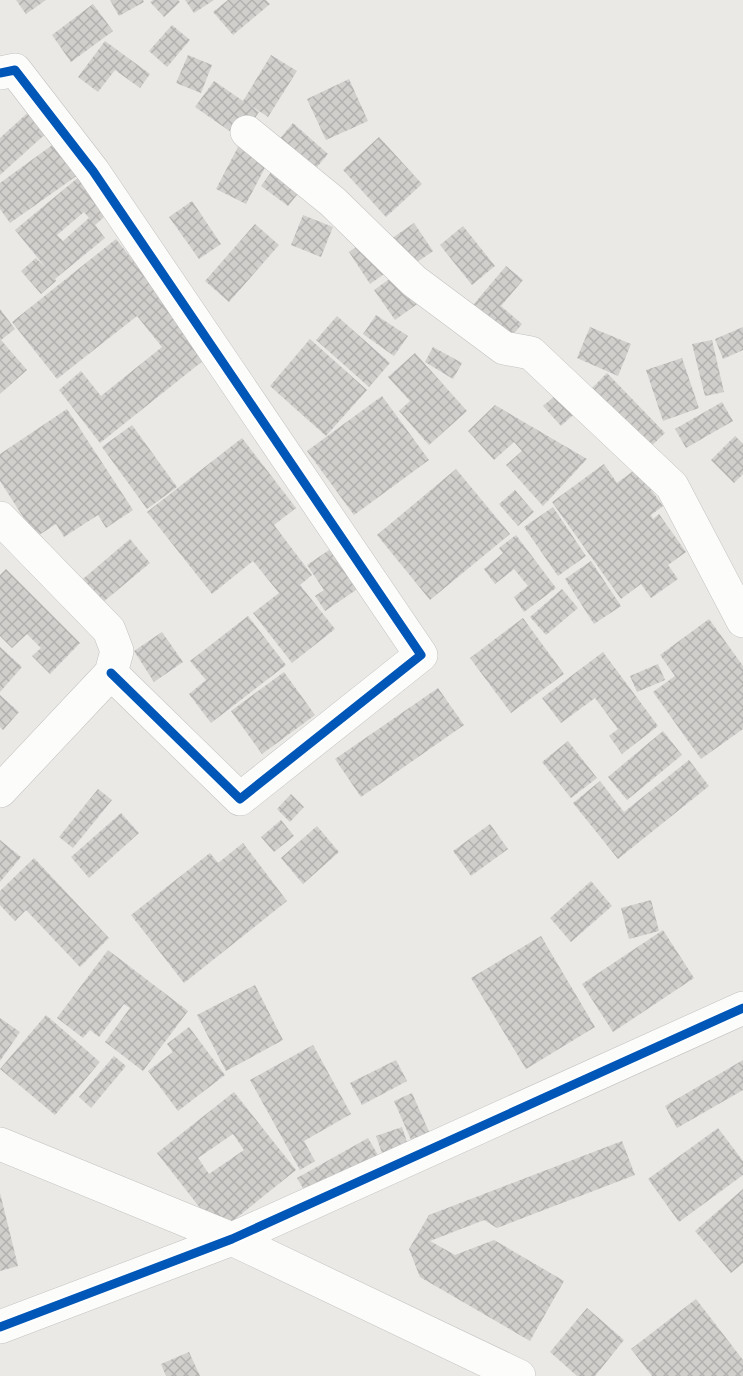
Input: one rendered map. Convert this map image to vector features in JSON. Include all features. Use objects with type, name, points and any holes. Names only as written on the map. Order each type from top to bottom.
[{"type":"street","points":[[0,73],[15,70],[93,171],[421,655],[240,799],[111,673]]},
{"type":"street","points":[[247,132],[333,202],[414,281],[504,348],[531,353],[672,486],[743,621]]},
{"type":"street","points":[[0,518],[109,630],[117,651],[111,673],[0,791]]},
{"type":"street","points":[[0,1327],[232,1239],[743,1008]]},
{"type":"street","points":[[0,1144],[232,1239],[519,1376]]},
{"type":"building","points":[[16,0],[46,0],[26,14]]},
{"type":"building","points":[[110,0],[143,0],[144,2],[119,16]]},
{"type":"building","points":[[178,0],[180,2],[164,17],[150,2]]},
{"type":"building","points":[[185,0],[214,0],[194,13]]},
{"type":"building","points":[[228,0],[266,0],[270,4],[233,35],[213,12]]},
{"type":"building","points":[[93,4],[113,31],[71,62],[52,35]]},
{"type":"building","points":[[172,25],[190,40],[167,67],[149,51]]},
{"type":"building","points":[[105,41],[150,74],[140,88],[115,70],[98,92],[78,77]]},
{"type":"building","points":[[188,55],[212,65],[201,93],[176,83]]},
{"type":"building","points":[[271,55],[297,71],[268,117],[245,102],[259,112],[241,139],[195,107],[214,81],[243,101]]},
{"type":"building","points":[[349,79],[368,121],[326,140],[307,99]]},
{"type":"building","points":[[34,107],[52,128],[0,175],[0,138]]},
{"type":"building","points":[[293,123],[328,154],[312,173],[277,142]]},
{"type":"building","points":[[379,137],[422,184],[386,217],[343,170]]},
{"type":"building","points":[[62,138],[85,170],[10,223],[0,209],[0,183]]},
{"type":"building","points":[[239,145],[269,160],[246,204],[216,189]]},
{"type":"building","points":[[277,164],[305,185],[288,206],[261,186]]},
{"type":"building","points":[[80,176],[110,212],[95,225],[105,238],[55,279],[56,281],[41,294],[21,271],[36,258],[46,268],[15,230]],"holes":[[[84,212],[89,218],[63,241],[57,235]]]},
{"type":"building","points":[[192,201],[221,244],[199,259],[169,217]]},
{"type":"building","points":[[303,215],[333,227],[321,257],[291,245]]},
{"type":"building","points":[[414,223],[433,251],[410,267],[391,239]]},
{"type":"building","points":[[255,224],[279,245],[229,302],[205,281]]},
{"type":"building","points":[[463,226],[495,266],[472,285],[440,245]]},
{"type":"building","points":[[368,238],[390,270],[370,284],[349,252]]},
{"type":"building","points":[[116,239],[209,356],[100,443],[59,390],[81,371],[101,396],[162,347],[137,316],[57,379],[12,322]]},
{"type":"building","points":[[506,266],[523,280],[501,306],[522,324],[506,343],[468,311]]},
{"type":"building","points":[[398,273],[420,302],[395,320],[374,290]]},
{"type":"building","points":[[0,309],[15,329],[1,340],[27,370],[0,394]]},
{"type":"building","points":[[376,315],[408,336],[394,356],[363,334]]},
{"type":"building","points":[[337,316],[390,363],[369,387],[316,340]]},
{"type":"building","points":[[590,327],[631,344],[618,376],[577,358]]},
{"type":"building","points":[[743,327],[743,350],[723,359],[715,339]]},
{"type":"building","points":[[310,339],[367,390],[326,436],[270,386]]},
{"type":"building","points":[[712,340],[724,392],[705,396],[692,344]]},
{"type":"building","points":[[433,347],[462,363],[453,379],[425,362]]},
{"type":"building","points":[[415,353],[467,411],[429,445],[399,411],[410,401],[388,377]]},
{"type":"building","points":[[682,358],[699,408],[663,421],[646,370]]},
{"type":"building","points":[[607,373],[665,433],[645,452],[587,393]]},
{"type":"building","points":[[563,389],[580,409],[561,426],[543,406]]},
{"type":"building","points":[[382,396],[429,460],[354,515],[307,451]]},
{"type":"building","points":[[722,402],[733,421],[686,448],[675,429]]},
{"type":"building","points":[[495,405],[587,459],[543,506],[506,465],[522,451],[514,442],[494,460],[468,431]]},
{"type":"building","points":[[67,409],[133,510],[106,528],[98,515],[64,537],[56,524],[36,537],[0,481],[0,454]]},
{"type":"building","points":[[132,425],[177,487],[147,509],[102,447]]},
{"type":"building","points":[[735,436],[743,444],[743,474],[734,483],[711,460]]},
{"type":"building","points":[[242,438],[296,508],[274,525],[312,575],[300,585],[335,629],[292,663],[253,613],[279,593],[253,561],[212,594],[147,512]]},
{"type":"building","points":[[604,464],[617,483],[636,469],[663,506],[651,515],[653,519],[659,514],[686,552],[668,565],[678,579],[651,598],[641,584],[621,599],[552,502]]},
{"type":"building","points":[[456,469],[510,534],[430,600],[377,535]]},
{"type":"building","points":[[515,490],[534,512],[518,526],[499,504]]},
{"type":"building","points":[[553,507],[586,556],[558,576],[524,527]]},
{"type":"building","points":[[516,535],[556,588],[524,612],[514,597],[528,586],[514,569],[495,584],[484,569],[503,553],[499,548]]},
{"type":"building","points":[[130,539],[150,563],[96,608],[77,584]]},
{"type":"building","points":[[332,548],[359,588],[325,611],[315,596],[324,590],[307,565]]},
{"type":"building","points":[[591,561],[621,606],[594,624],[565,579]]},
{"type":"building","points":[[6,569],[80,643],[50,674],[32,656],[41,648],[27,634],[12,648],[0,636],[0,575]]},
{"type":"building","points":[[562,589],[578,608],[546,635],[530,617]]},
{"type":"building","points":[[248,616],[286,665],[211,723],[189,694],[206,680],[190,661]]},
{"type":"building","points":[[523,618],[564,674],[511,713],[470,658]]},
{"type":"building","points":[[709,619],[743,666],[743,729],[701,759],[653,692],[675,676],[660,655]]},
{"type":"building","points":[[162,632],[183,662],[154,682],[134,651]]},
{"type":"building","points":[[0,647],[22,667],[0,692]]},
{"type":"building","points":[[603,652],[658,726],[622,754],[609,736],[618,729],[595,698],[561,723],[542,698]]},
{"type":"building","points":[[658,664],[665,680],[637,692],[630,676]]},
{"type":"building","points":[[284,672],[315,715],[262,754],[231,711]]},
{"type":"building","points":[[438,688],[464,725],[361,797],[335,759]]},
{"type":"building","points":[[0,695],[19,712],[3,730],[0,727]]},
{"type":"building","points":[[663,731],[682,755],[627,800],[608,777]]},
{"type":"building","points":[[568,741],[597,778],[571,798],[542,762]]},
{"type":"building","points":[[689,760],[709,786],[618,859],[573,803],[600,781],[624,812]]},
{"type":"building","points":[[98,789],[112,800],[73,848],[59,837]]},
{"type":"building","points":[[291,794],[304,807],[290,822],[277,809]]},
{"type":"building","points":[[121,813],[139,833],[89,878],[71,857]]},
{"type":"building","points":[[281,820],[294,836],[274,852],[261,837]]},
{"type":"building","points":[[490,824],[508,849],[471,876],[453,851]]},
{"type":"building","points":[[317,826],[339,852],[303,884],[281,858]]},
{"type":"building","points":[[0,840],[21,857],[0,882]]},
{"type":"building","points":[[243,843],[287,901],[184,983],[131,915],[210,853],[218,863]]},
{"type":"building","points":[[34,858],[109,938],[80,967],[26,910],[15,921],[0,905],[0,891]]},
{"type":"building","points":[[591,881],[612,906],[571,942],[550,918]]},
{"type":"building","points":[[651,900],[659,931],[629,939],[621,908]]},
{"type":"building","points":[[663,930],[694,978],[613,1032],[582,984]]},
{"type":"building","points":[[541,936],[595,1027],[526,1069],[471,978]]},
{"type":"building","points":[[108,950],[188,1011],[143,1071],[105,1042],[130,1008],[124,1004],[99,1037],[90,1030],[83,1038],[57,1018]]},
{"type":"building","points":[[255,985],[283,1040],[226,1071],[197,1015]]},
{"type":"building","points":[[46,1015],[100,1062],[55,1115],[0,1069]]},
{"type":"building","points":[[0,1018],[20,1032],[0,1061]]},
{"type":"building","points":[[189,1027],[225,1075],[178,1111],[148,1071],[173,1052],[167,1044]]},
{"type":"building","points":[[313,1045],[351,1114],[304,1141],[315,1161],[300,1170],[250,1080]]},
{"type":"building","points":[[114,1056],[126,1066],[91,1108],[79,1097]]},
{"type":"building","points":[[396,1060],[407,1081],[362,1105],[350,1083]]},
{"type":"building","points":[[743,1060],[743,1090],[677,1128],[665,1106]]},
{"type":"building","points":[[234,1092],[296,1170],[219,1232],[157,1153]],"holes":[[[233,1134],[244,1150],[209,1174],[198,1158]]]},
{"type":"building","points":[[412,1093],[430,1134],[412,1142],[394,1101]]},
{"type":"building","points":[[402,1127],[408,1145],[382,1153],[376,1136]]},
{"type":"building","points":[[718,1128],[743,1161],[743,1175],[679,1222],[648,1179]]},
{"type":"building","points":[[368,1138],[378,1155],[307,1195],[297,1178]]},
{"type":"building","points":[[622,1141],[635,1175],[497,1228],[484,1220],[430,1241],[455,1255],[494,1240],[564,1281],[530,1341],[420,1277],[409,1249],[429,1215]]},
{"type":"building","points":[[743,1189],[743,1263],[731,1273],[695,1231]]},
{"type":"building","points":[[0,1193],[18,1266],[0,1271]]},
{"type":"building","points":[[696,1299],[743,1360],[743,1376],[652,1376],[631,1349]]},
{"type":"building","points":[[587,1308],[624,1340],[595,1376],[577,1376],[550,1352]]},
{"type":"building","points":[[189,1352],[200,1376],[166,1376],[161,1364]]},
{"type":"cycle path","points":[[0,73],[15,70],[93,171],[421,655],[240,799],[111,673]]},
{"type":"cycle path","points":[[0,1327],[232,1239],[743,1008]]}]
